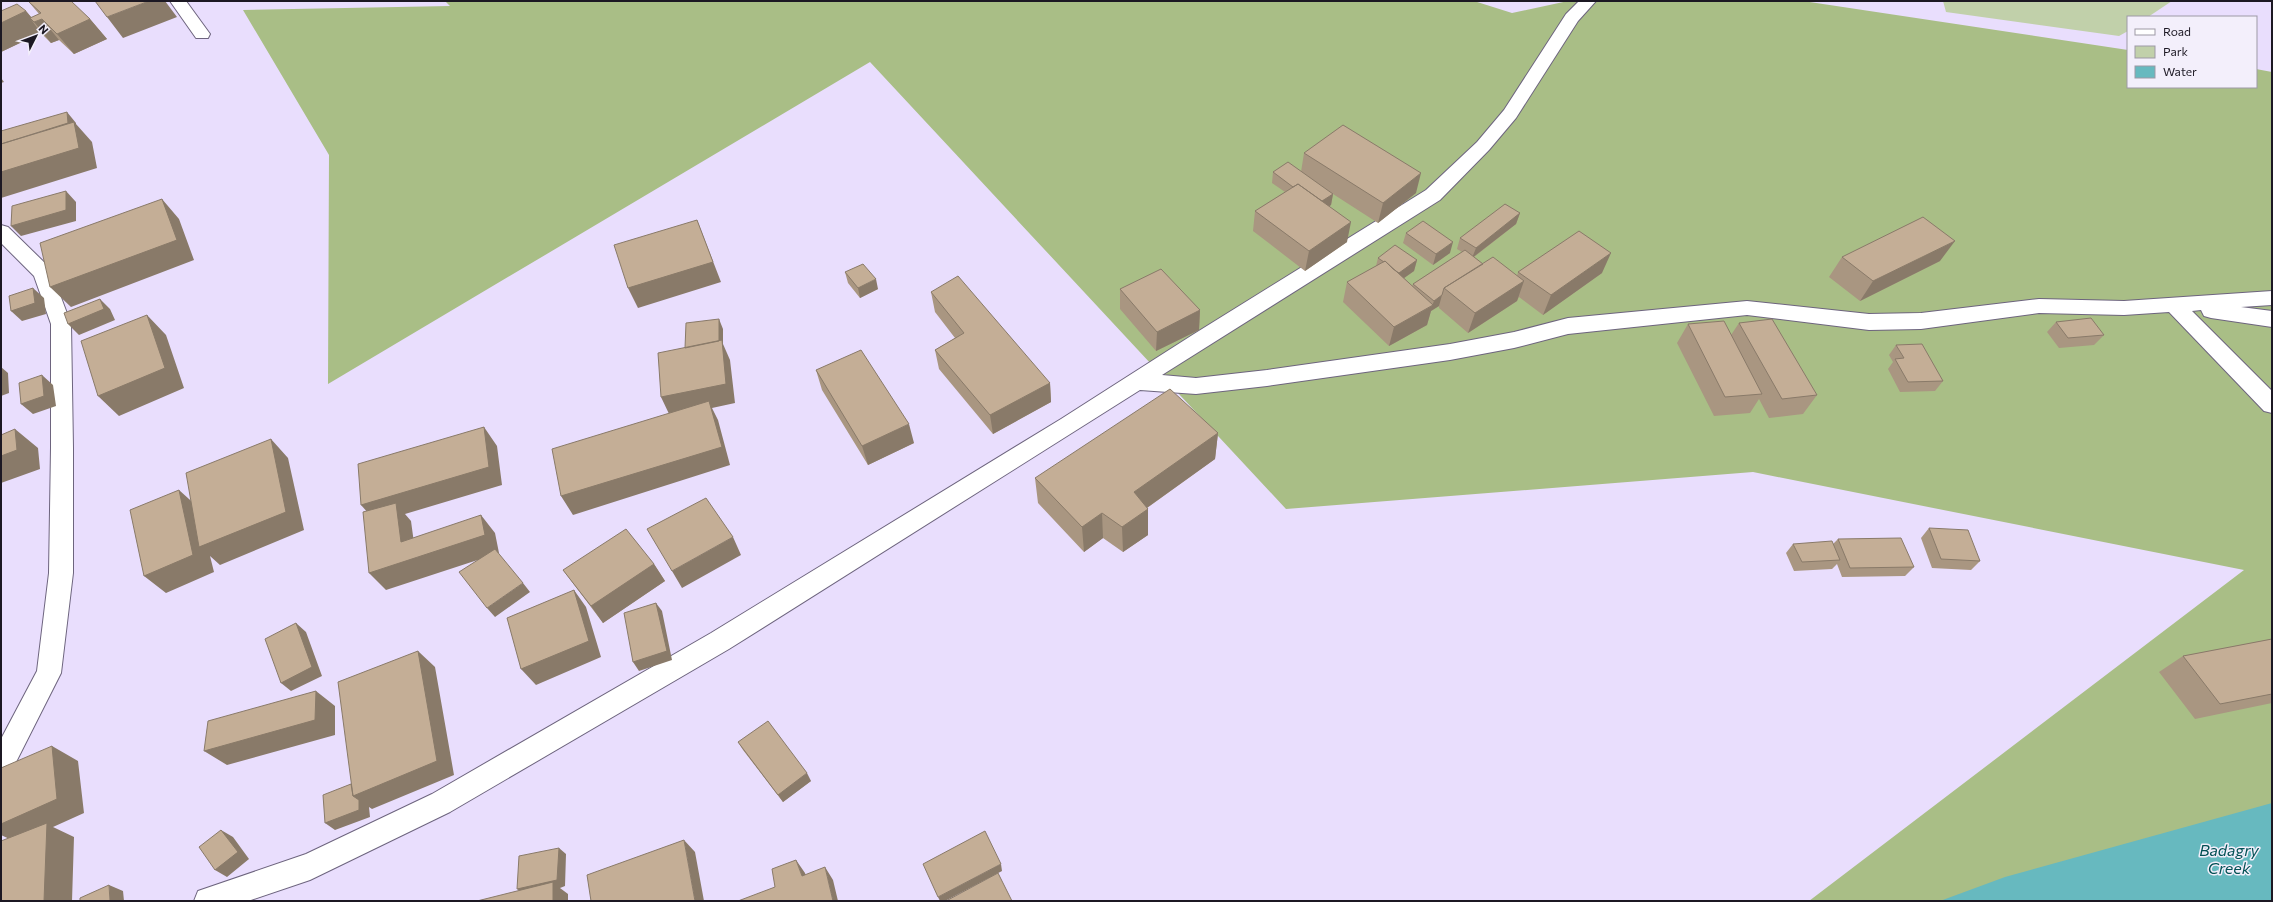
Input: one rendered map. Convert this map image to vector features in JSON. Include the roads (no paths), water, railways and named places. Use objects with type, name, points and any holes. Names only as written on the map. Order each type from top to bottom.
[{"type":"street","points":[[178,1],[202,34]]},
{"type":"street","points":[[208,901],[310,866],[441,803],[720,641],[957,495],[1136,381],[1434,195],[1483,146],[1510,114],[1572,18],[1588,1]]},
{"type":"street","points":[[1,232],[43,274],[61,324],[62,448],[61,573],[49,673],[1,765]]},
{"type":"street","points":[[1136,381],[1196,386],[1267,378],[1450,352],[1514,340],[1568,326],[1747,308],[1869,322],[1921,321],[2004,309],[2039,306],[2124,308],[2272,298]]},
{"type":"street","points":[[2174,305],[2272,319]]},
{"type":"street","points":[[2174,305],[2272,405]]},
{"type":"water","name":"Badagry Creek","points":[[2272,803],[2272,901],[1940,901],[2005,877]]}]
